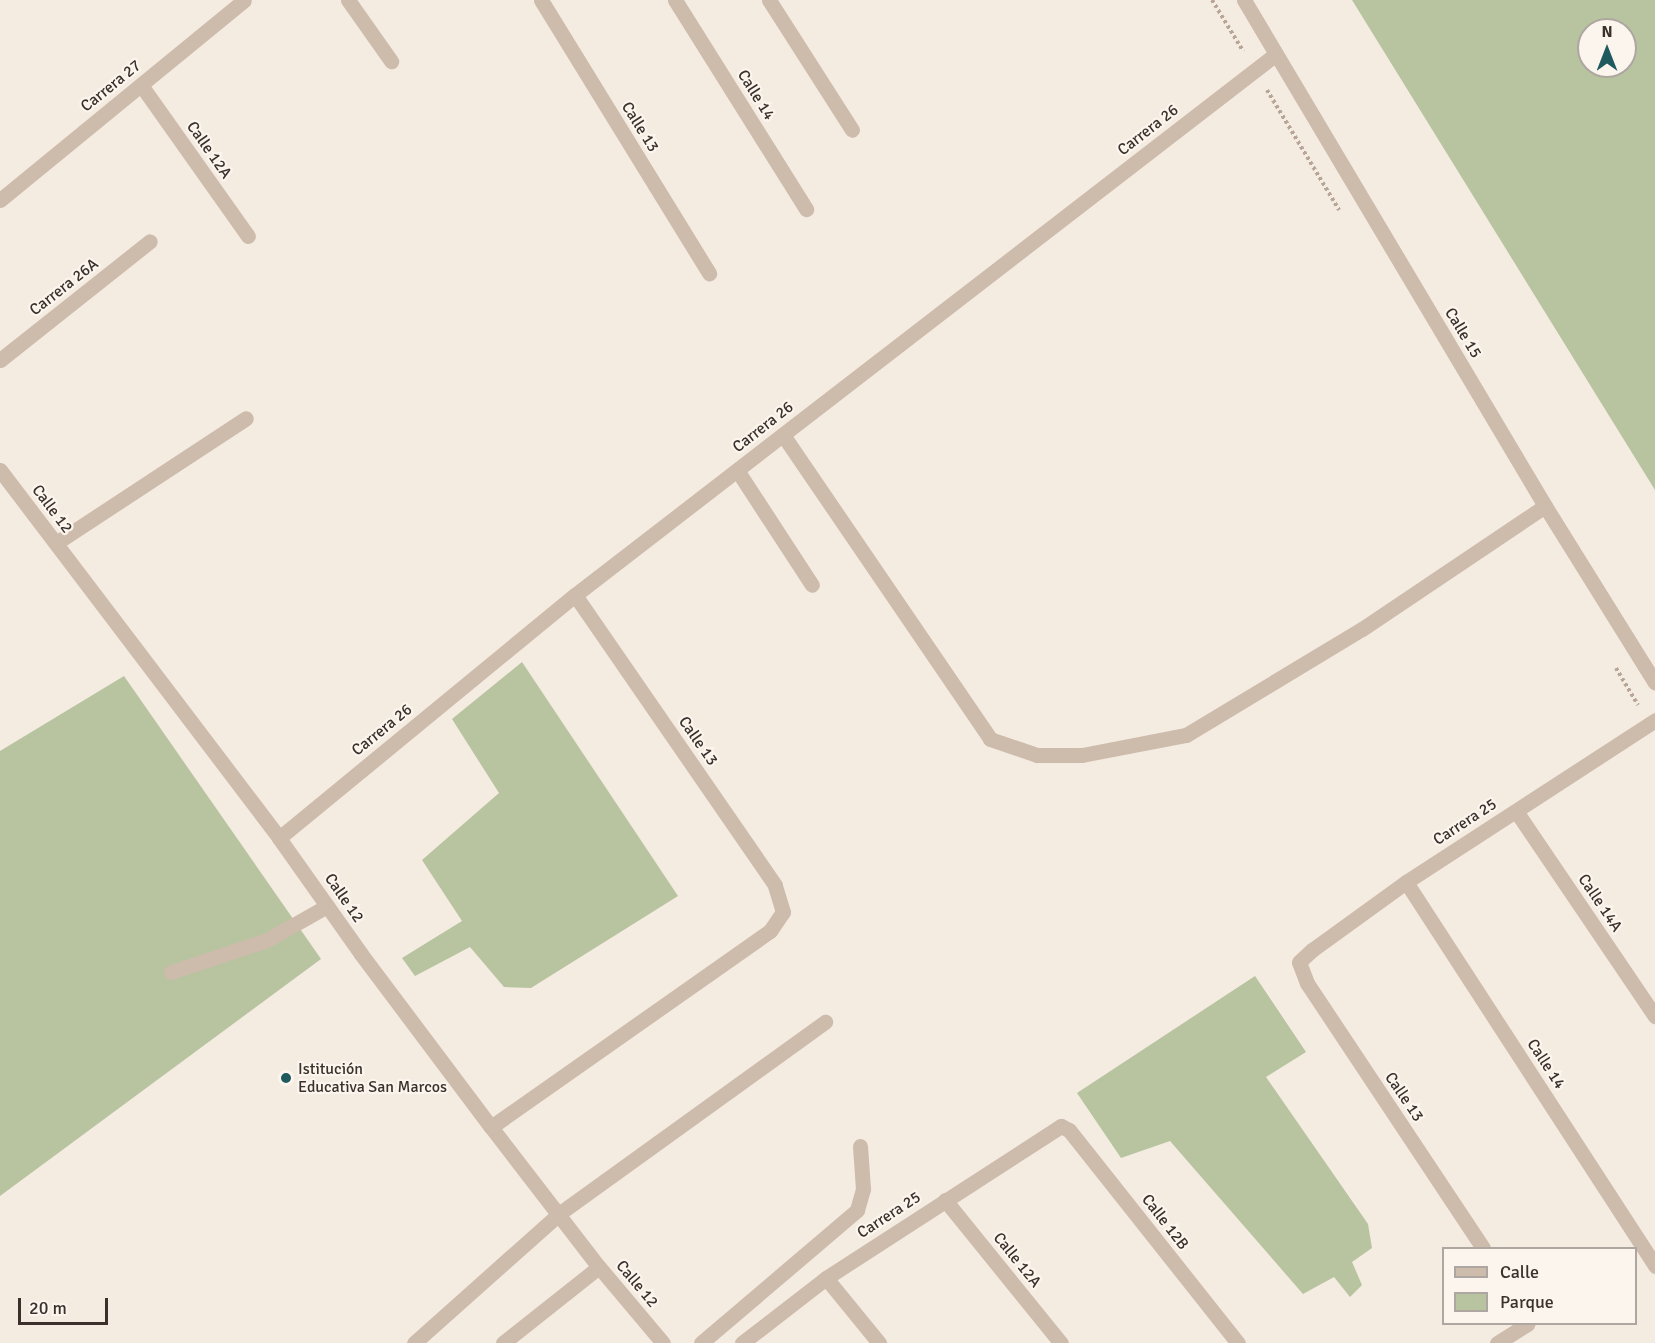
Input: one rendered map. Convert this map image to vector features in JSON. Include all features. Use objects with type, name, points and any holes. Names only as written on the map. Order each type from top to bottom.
[{"type":"street","name":"Carrera 27","points":[[0,200],[244,0]]},
{"type":"street","points":[[348,0],[391,61]]},
{"type":"street","name":"Calle 13","points":[[541,0],[709,273]]},
{"type":"street","name":"Calle 14","points":[[675,0],[806,209]]},
{"type":"street","points":[[769,0],[852,130]]},
{"type":"street","name":"Calle 15","points":[[1244,0],[1545,506],[1655,683]]},
{"type":"street","name":"Carrera 26","points":[[279,838],[575,595],[1276,54]]},
{"type":"street","name":"Calle 12A","points":[[141,85],[248,236]]},
{"type":"street","name":"Carrera 26A","points":[[0,360],[150,241]]},
{"type":"street","points":[[56,543],[246,418]]},
{"type":"street","points":[[783,435],[990,739],[1037,754],[1082,754],[1186,735],[1362,629],[1545,506]]},
{"type":"street","name":"Calle 12","points":[[0,470],[279,838],[491,1127],[560,1213],[599,1267],[663,1343]]},
{"type":"street","points":[[737,470],[812,585]]},
{"type":"street","name":"Calle 13","points":[[491,1127],[770,931],[783,912],[775,885],[575,595]]},
{"type":"street","name":"Carrera 25","points":[[1299,962],[1312,950],[1406,882],[1655,720]]},
{"type":"street","name":"Calle 14A","points":[[1516,811],[1655,1016]]},
{"type":"street","name":"Calle 14","points":[[1406,882],[1637,1247]]},
{"type":"street","points":[[171,972],[267,940],[327,906]]},
{"type":"street","name":"Calle 13","points":[[1299,962],[1307,983],[1482,1247]]},
{"type":"street","points":[[414,1343],[560,1213],[825,1022]]},
{"type":"street","name":"Carrera 25","points":[[742,1343],[826,1278],[1061,1126]]},
{"type":"street","name":"Calle 12B","points":[[1061,1126],[1070,1130],[1238,1343]]},
{"type":"street","points":[[701,1343],[857,1210],[864,1189],[861,1146]]},
{"type":"street","name":"Calle 12A","points":[[945,1200],[1061,1343]]},
{"type":"street","name":"Calle 14","points":[[1640,1252],[1655,1266]]},
{"type":"street","points":[[503,1343],[599,1267]]},
{"type":"street","points":[[826,1278],[879,1343]]},
{"type":"street","points":[[1497,1343],[1524,1325]]},
{"type":"green space","points":[[1352,0],[1655,0],[1655,490]]},
{"type":"green space","points":[[522,662],[678,896],[531,988],[504,987],[470,947],[415,976],[402,958],[462,921],[422,860],[499,793],[452,719]]},
{"type":"green space","points":[[124,676],[321,959],[0,1196],[0,751]]},
{"type":"green space","points":[[1255,976],[1306,1052],[1266,1077],[1368,1224],[1372,1248],[1352,1262],[1362,1285],[1350,1297],[1334,1277],[1303,1294],[1170,1141],[1121,1158],[1077,1093]]},
{"type":"place","name":"Istitución Educativa San Marcos","points":[[286,1078]]}]
